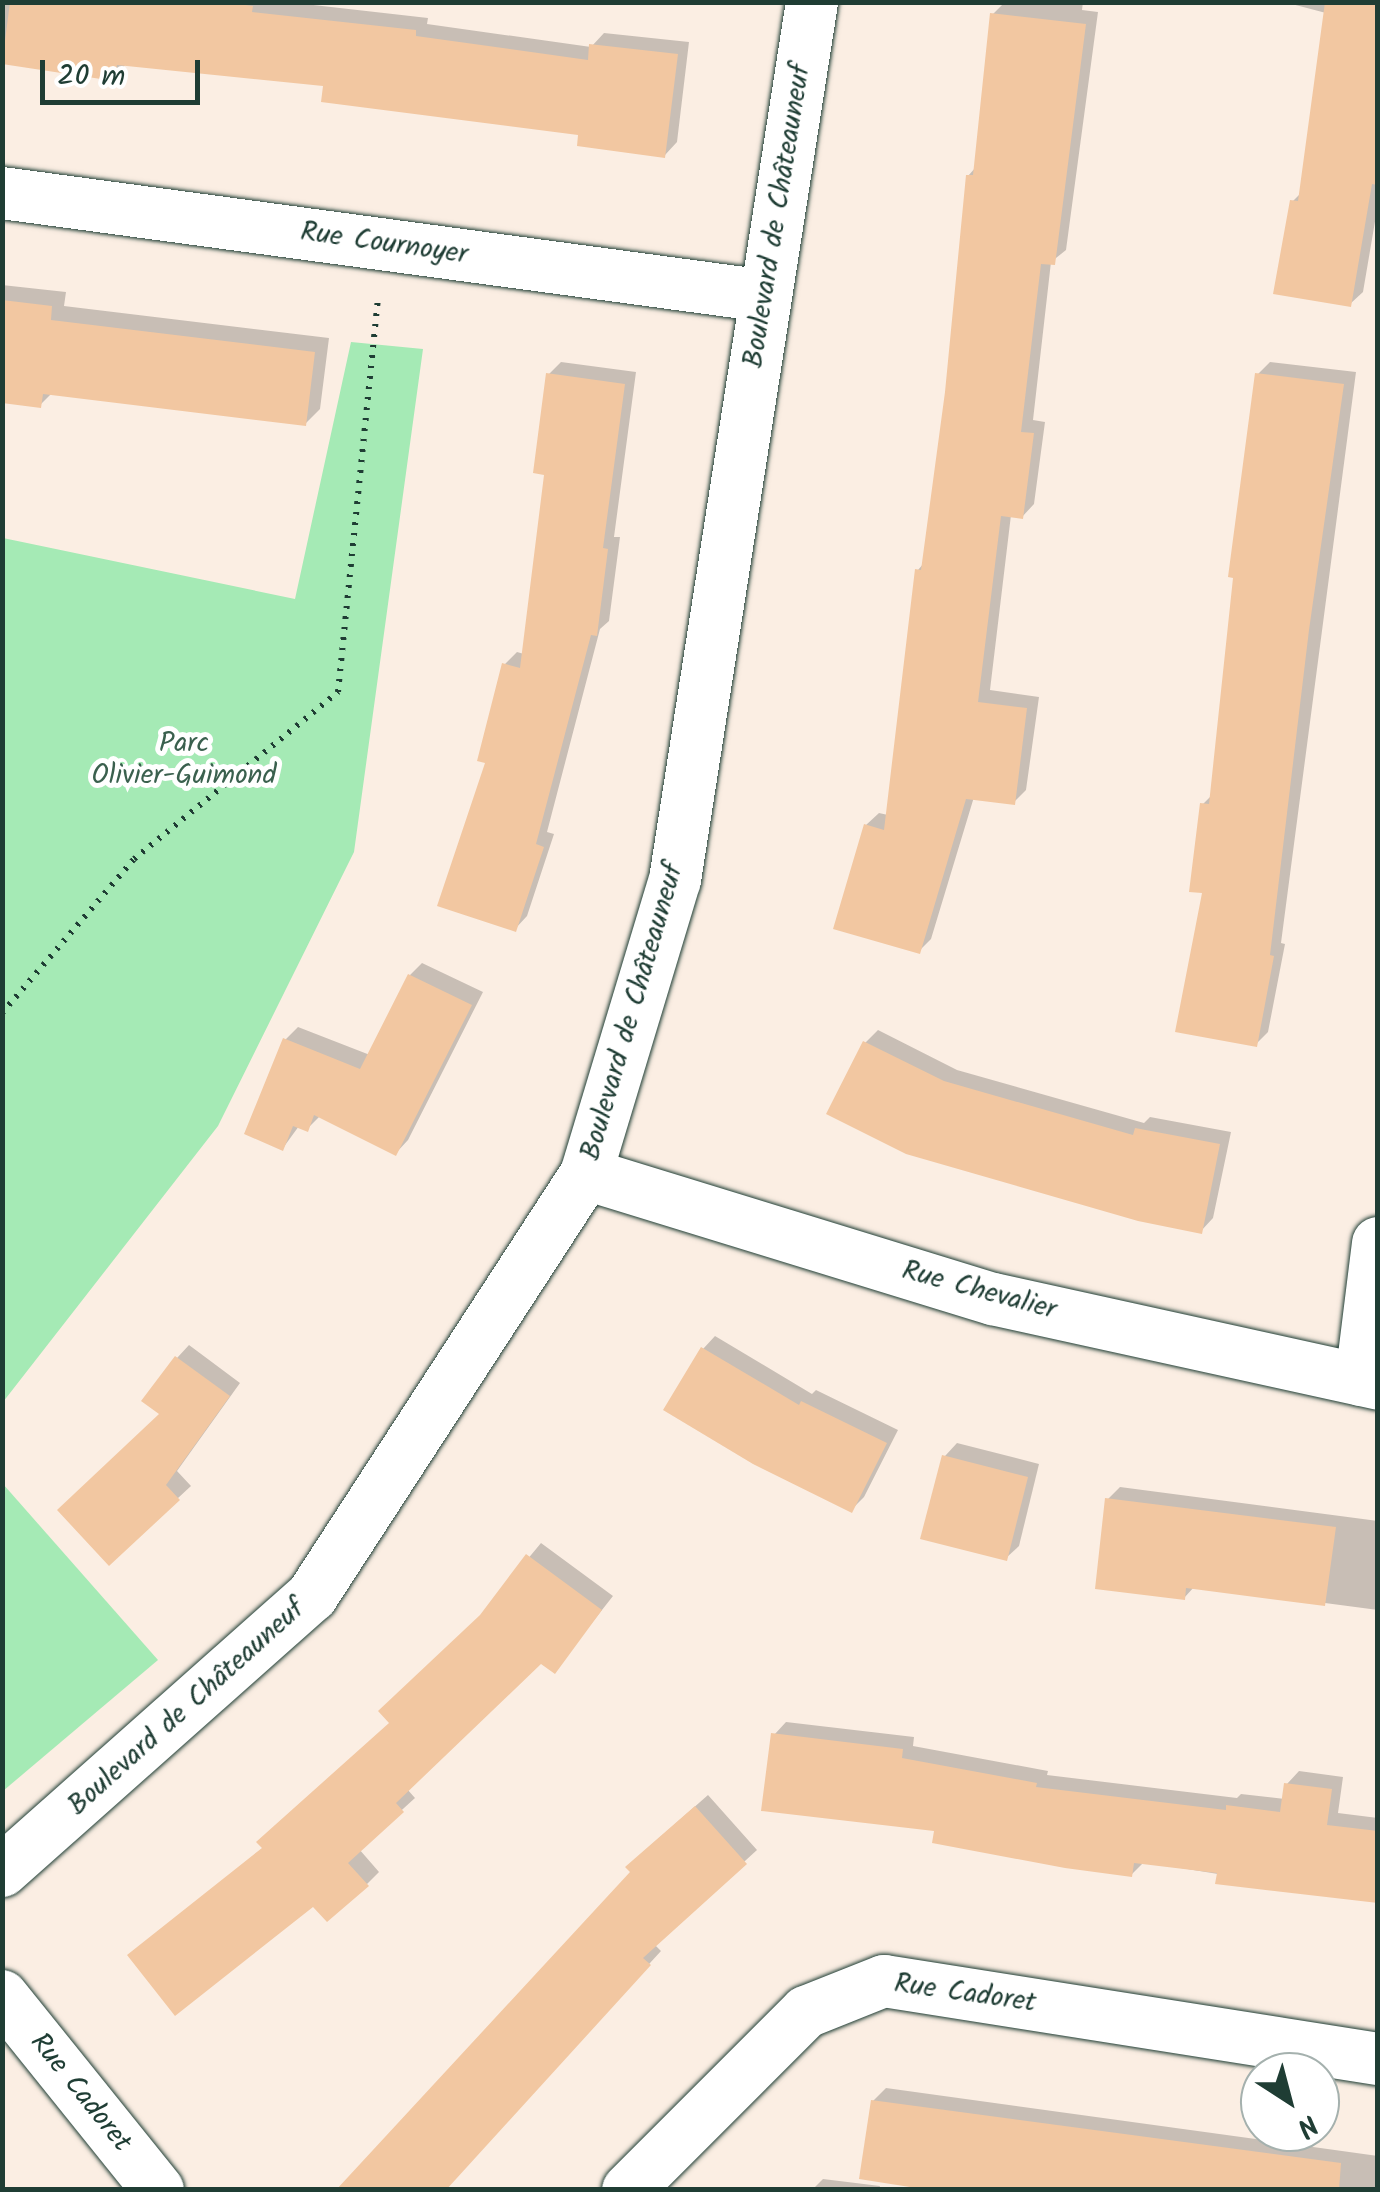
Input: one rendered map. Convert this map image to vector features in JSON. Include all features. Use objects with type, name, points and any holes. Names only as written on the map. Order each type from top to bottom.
[{"type":"street","name":"Boulevard de Châteauneuf","points":[[2,1871],[312,1596],[586,1174],[675,880],[812,2]]},
{"type":"street","name":"Rue Cournoyer","points":[[2,193],[766,296]]},
{"type":"street","name":"Rue Chevalier","points":[[586,1174],[993,1299],[1369,1382]]},
{"type":"street","points":[[1369,1382],[1378,1242]]},
{"type":"street","name":"Rue Cadoret","points":[[628,2190],[806,2012],[884,1981],[1378,2059]]},
{"type":"street","name":"Rue Cadoret","points":[[2,1996],[158,2190]]},
{"type":"path","points":[[2,1013],[134,859],[338,692],[383,244]]},
{"type":"green space","name":"Parc Olivier-Guimond","points":[[351,342],[423,349],[354,852],[218,1126],[3,1402],[3,538],[295,599]]},
{"type":"green space","points":[[3,1484],[158,1660],[2,1791]]},
{"type":"building","points":[[10,2],[222,2],[253,6],[252,12],[416,30],[416,36],[588,60],[589,44],[678,54],[665,158],[577,146],[578,135],[321,102],[323,86],[117,65],[114,81],[2,64]]},
{"type":"building","points":[[1325,2],[1378,2],[1378,185],[1372,184],[1351,307],[1273,294],[1290,200],[1298,201]]},
{"type":"building","points":[[990,13],[1086,24],[1055,265],[1041,264],[1021,432],[1034,433],[1023,519],[1001,516],[978,702],[1027,708],[1015,805],[966,799],[920,954],[833,929],[864,824],[884,830],[915,569],[921,570],[945,392],[966,175],[973,175]]},
{"type":"building","points":[[2,300],[52,306],[51,320],[315,352],[306,426],[43,394],[41,408],[2,403]]},
{"type":"building","points":[[546,373],[625,384],[603,548],[608,549],[597,636],[591,635],[536,844],[544,847],[516,932],[437,906],[485,763],[477,761],[502,663],[520,668],[544,475],[533,473]]},
{"type":"building","points":[[1255,373],[1344,384],[1309,630],[1270,955],[1274,956],[1257,1047],[1175,1032],[1202,893],[1189,892],[1200,803],[1209,804],[1233,578],[1228,577]]},
{"type":"building","points":[[408,974],[472,1005],[396,1156],[314,1115],[308,1132],[293,1126],[283,1151],[244,1134],[283,1038],[360,1069]]},
{"type":"building","points":[[863,1041],[944,1081],[1133,1135],[1135,1128],[1220,1144],[1202,1234],[1138,1221],[906,1154],[826,1114]]},
{"type":"building","points":[[701,1347],[799,1405],[801,1401],[887,1443],[852,1513],[753,1464],[663,1410]]},
{"type":"building","points":[[175,1356],[230,1396],[166,1485],[180,1500],[109,1566],[57,1510],[159,1414],[141,1401]]},
{"type":"building","points":[[942,1455],[1028,1477],[1007,1561],[920,1539]]},
{"type":"building","points":[[1105,1498],[1336,1527],[1325,1606],[1186,1588],[1185,1600],[1095,1589]]},
{"type":"building","points":[[526,1554],[602,1610],[555,1674],[541,1664],[396,1803],[404,1812],[348,1863],[369,1886],[327,1922],[313,1907],[175,2016],[127,1955],[262,1848],[256,1842],[389,1723],[378,1711],[480,1615]]},
{"type":"building","points":[[771,1733],[903,1749],[902,1758],[1037,1783],[1036,1787],[1226,1810],[1226,1805],[1280,1812],[1284,1783],[1332,1789],[1327,1825],[1378,1831],[1378,1903],[1215,1884],[1217,1873],[1134,1863],[1132,1877],[1065,1868],[932,1843],[934,1831],[761,1811]]},
{"type":"building","points":[[695,1806],[747,1864],[643,1958],[651,1965],[446,2190],[336,2190],[630,1872],[625,1867]]},
{"type":"building","points":[[871,2100],[1341,2163],[1339,2190],[929,2190],[859,2179]]}]
